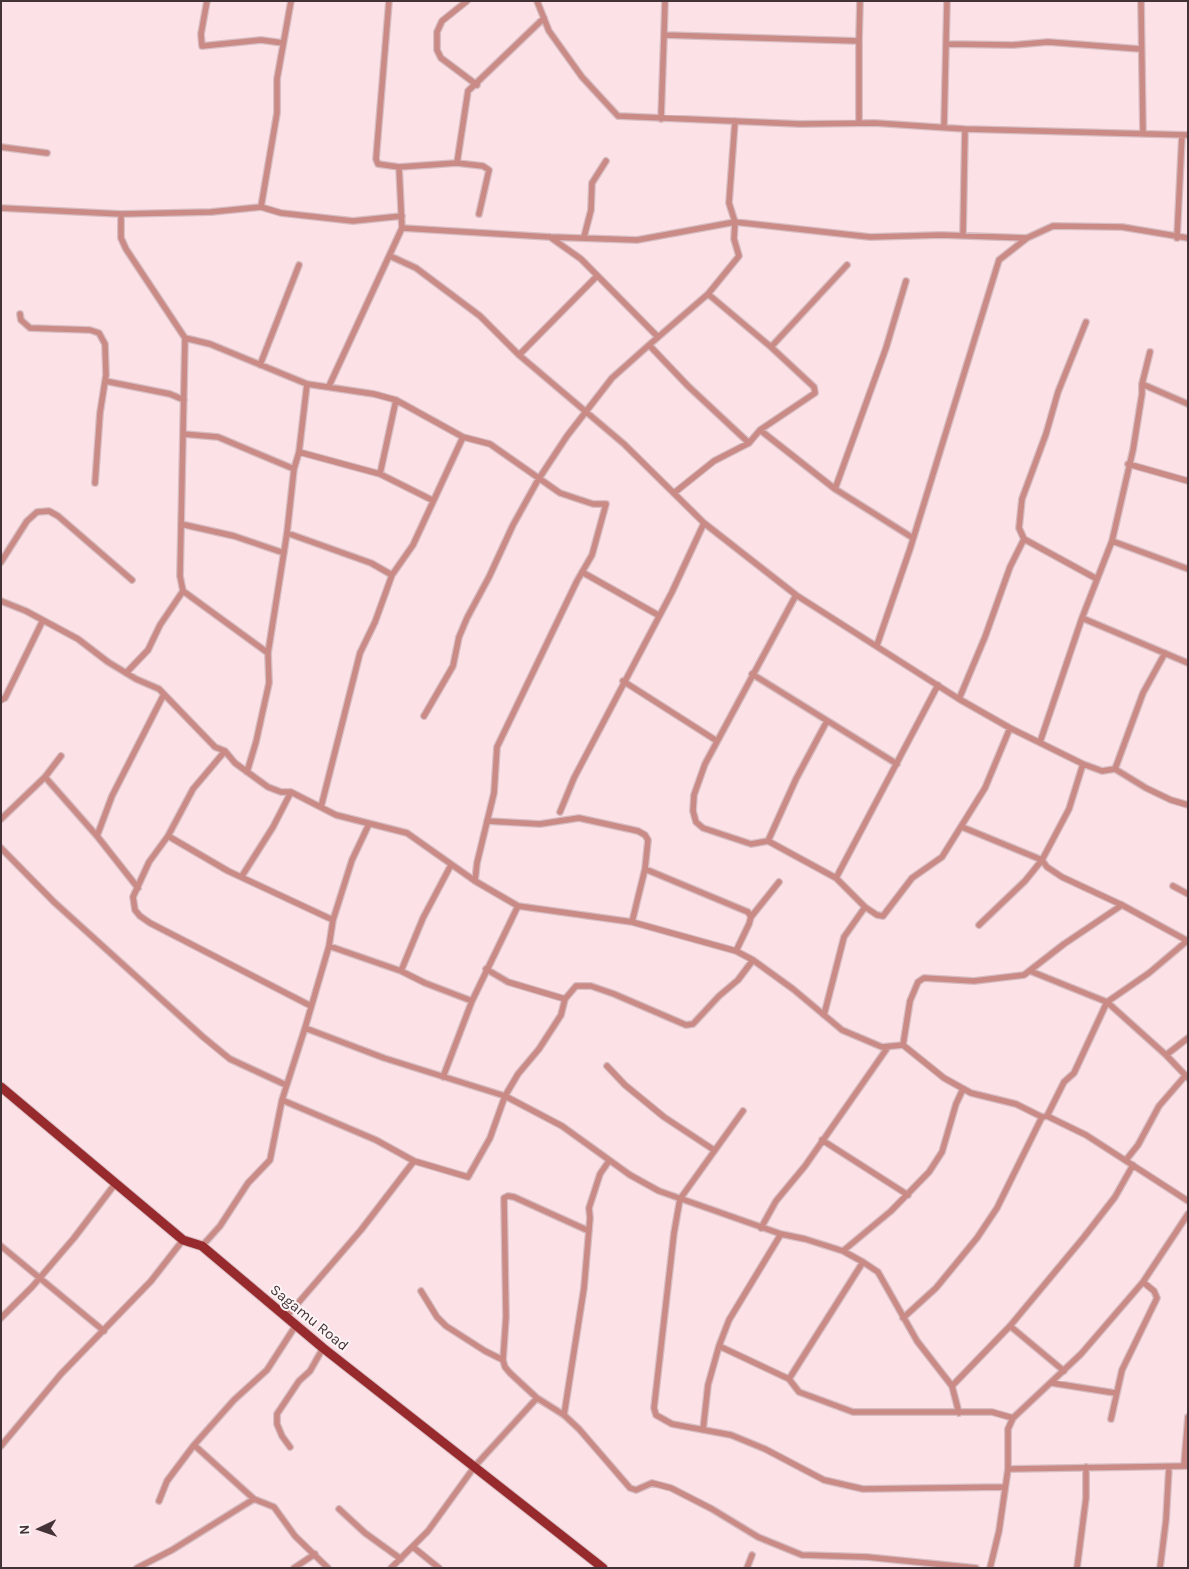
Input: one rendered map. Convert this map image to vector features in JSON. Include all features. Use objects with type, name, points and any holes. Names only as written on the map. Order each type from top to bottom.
[{"type":"highway","name":"Sagamu Road","points":[[1,1087],[114,1184],[183,1240],[202,1246],[324,1348],[603,1568]]},
{"type":"street","points":[[207,1],[201,34],[202,46],[261,40],[283,43]]},
{"type":"street","points":[[261,207],[278,113],[277,79],[291,1]]},
{"type":"street","points":[[389,1],[376,159],[378,164],[399,166],[457,163],[483,166],[489,170],[479,214]]},
{"type":"street","points":[[467,1],[442,21],[437,32],[437,50],[441,58],[476,84]]},
{"type":"street","points":[[537,1],[549,31],[582,77],[618,116],[661,119],[859,123],[966,129],[1185,135],[1177,238]]},
{"type":"street","points":[[661,119],[665,1]]},
{"type":"street","points":[[859,123],[860,1]]},
{"type":"street","points":[[944,127],[947,1]]},
{"type":"street","points":[[1141,1],[1142,134]]},
{"type":"street","points":[[457,163],[468,91],[544,18]]},
{"type":"street","points":[[664,35],[859,41]]},
{"type":"street","points":[[946,44],[1013,45],[1048,42],[1140,50]]},
{"type":"street","points":[[424,716],[453,666],[459,637],[467,618],[489,578],[513,525],[556,452],[612,378],[708,294],[739,256],[734,239],[735,222],[729,203],[735,121]]},
{"type":"street","points":[[963,235],[966,129]]},
{"type":"street","points":[[1,146],[47,153]]},
{"type":"street","points":[[584,237],[591,210],[592,183],[606,161]]},
{"type":"street","points":[[329,386],[402,228],[399,166]]},
{"type":"street","points":[[1,208],[121,214],[211,212],[261,207],[281,213],[353,221],[402,216]]},
{"type":"street","points":[[121,214],[121,238],[126,249],[185,338],[180,576],[183,592],[268,653]]},
{"type":"street","points":[[402,228],[637,240],[735,222],[870,237],[963,235],[1027,238]]},
{"type":"street","points":[[877,645],[913,538],[999,260],[1027,238],[1053,226],[1122,227],[1177,238],[1188,238]]},
{"type":"street","points":[[550,237],[581,259],[658,337]]},
{"type":"street","points":[[390,256],[416,268],[444,287],[480,316],[520,355],[624,444],[704,523],[796,595],[959,699],[1010,728],[1083,764],[1102,771],[1115,769],[1146,788],[1171,800],[1188,805]]},
{"type":"street","points":[[260,365],[299,265]]},
{"type":"street","points":[[771,347],[847,265]]},
{"type":"street","points":[[520,355],[597,276]]},
{"type":"street","points":[[835,489],[886,348],[906,281]]},
{"type":"street","points":[[674,493],[714,462],[750,443],[760,430],[815,393],[814,387],[771,347],[708,294]]},
{"type":"street","points":[[20,314],[21,320],[30,328],[90,330],[99,333],[107,351],[95,483]]},
{"type":"street","points":[[1086,322],[1058,392],[1046,434],[1022,499],[1020,528],[1024,539],[1097,579]]},
{"type":"street","points":[[185,338],[210,344],[307,384],[329,386],[396,400],[463,437],[490,444],[560,494],[593,504],[606,504],[592,556],[582,572],[498,747],[494,793],[474,881]]},
{"type":"street","points":[[649,345],[688,386],[750,443]]},
{"type":"street","points":[[1040,742],[1082,618],[1112,541],[1128,464],[1133,450],[1142,384],[1150,352]]},
{"type":"street","points":[[104,381],[170,394],[184,400]]},
{"type":"street","points":[[246,772],[256,742],[269,683],[268,653],[287,533],[294,469],[299,452],[307,384]]},
{"type":"street","points":[[1142,384],[1188,404]]},
{"type":"street","points":[[380,474],[396,400]]},
{"type":"street","points":[[760,430],[835,489],[913,538]]},
{"type":"street","points":[[183,434],[218,437],[294,469]]},
{"type":"street","points":[[322,807],[348,708],[353,672],[392,575],[412,545],[463,437]]},
{"type":"street","points":[[299,452],[380,474],[432,500]]},
{"type":"street","points":[[1128,464],[1188,480]]},
{"type":"street","points":[[1,562],[27,520],[37,512],[49,511],[58,516],[132,580]]},
{"type":"street","points":[[560,812],[574,778],[658,615],[672,592],[704,523]]},
{"type":"street","points":[[181,524],[234,536],[284,553]]},
{"type":"street","points":[[287,533],[371,563],[392,575]]},
{"type":"street","points":[[959,699],[985,637],[1010,567],[1024,539]]},
{"type":"street","points":[[1112,541],[1188,569]]},
{"type":"street","points":[[582,572],[658,615]]},
{"type":"street","points":[[126,673],[148,650],[160,624],[183,592]]},
{"type":"street","points":[[796,595],[705,764],[694,796],[693,811],[696,822],[703,828],[751,844],[768,841],[836,878],[866,907],[877,915],[883,916],[912,878],[942,857],[985,788],[1010,728]]},
{"type":"street","points":[[1,601],[43,620],[78,639],[126,673],[160,689],[215,747],[225,751],[246,772],[274,790],[291,792],[336,815],[407,833],[474,881],[518,906],[632,922],[736,951],[753,960],[842,1030],[888,1047],[903,1045],[944,1078],[963,1089],[982,1097],[1016,1104],[1086,1135],[1188,1201]]},
{"type":"street","points":[[1082,618],[1188,663]]},
{"type":"street","points":[[2,698],[43,620]]},
{"type":"street","points":[[1115,769],[1143,693],[1165,653]]},
{"type":"street","points":[[752,674],[897,764]]},
{"type":"street","points":[[624,681],[717,742]]},
{"type":"street","points":[[836,878],[938,685]]},
{"type":"street","points":[[97,836],[112,796],[164,694]]},
{"type":"street","points":[[768,841],[796,779],[827,721]]},
{"type":"street","points":[[225,751],[193,789],[168,836],[150,862],[133,897],[135,910],[140,916],[222,961],[311,1006]]},
{"type":"street","points":[[1,819],[45,778],[61,756]]},
{"type":"street","points":[[979,925],[1025,881],[1042,860],[1069,809],[1083,764]]},
{"type":"street","points":[[45,778],[97,836],[138,888]]},
{"type":"street","points":[[242,876],[273,827],[291,792]]},
{"type":"street","points":[[487,821],[540,824],[579,818],[638,831],[645,835],[648,840],[645,869],[632,922]]},
{"type":"street","points":[[202,1246],[220,1226],[248,1182],[270,1160],[282,1100],[305,1028],[328,946],[333,920],[352,860],[369,824]]},
{"type":"street","points":[[904,1318],[936,1288],[997,1208],[1044,1117],[1064,1082],[1074,1073],[1107,1002],[1149,973],[1188,941],[1122,905],[1062,877],[1046,867],[1042,860],[962,827]]},
{"type":"street","points":[[168,836],[228,871],[333,920]]},
{"type":"street","points":[[1,848],[54,902],[202,1036],[230,1059],[286,1085]]},
{"type":"street","points":[[401,971],[423,918],[451,865]]},
{"type":"street","points":[[645,869],[748,912],[751,917]]},
{"type":"street","points":[[736,951],[751,917],[779,882]]},
{"type":"street","points":[[1173,886],[1188,894]]},
{"type":"street","points":[[903,1045],[910,1001],[918,982],[924,978],[974,981],[1017,977],[1030,971],[1064,944],[1122,905]]},
{"type":"street","points":[[443,1077],[486,969],[518,906]]},
{"type":"street","points":[[824,1015],[844,937],[866,907]]},
{"type":"street","points":[[328,946],[401,971],[425,983],[472,1001]]},
{"type":"street","points":[[282,1100],[376,1140],[414,1161],[468,1177],[490,1138],[506,1096],[518,1074],[539,1049],[561,1015],[565,999],[576,986],[591,986],[686,1025],[694,1024],[719,996],[738,980],[753,960]]},
{"type":"street","points":[[486,969],[508,982],[565,999]]},
{"type":"street","points":[[1030,971],[1107,1002],[1166,1055],[1186,1077],[1159,1106],[1138,1145],[1126,1160]]},
{"type":"street","points":[[305,1028],[443,1077],[506,1096],[562,1126],[609,1161],[652,1187],[680,1200],[761,1228],[805,1238],[843,1251],[863,1262],[878,1272],[917,1341],[952,1386],[959,1413]]},
{"type":"street","points":[[1166,1055],[1188,1038]]},
{"type":"street","points":[[761,1228],[776,1201],[888,1047]]},
{"type":"street","points":[[606,1066],[664,1117],[714,1150]]},
{"type":"street","points":[[843,1251],[908,1194],[929,1172],[942,1152],[956,1104],[963,1089]]},
{"type":"street","points":[[742,1111],[680,1200],[674,1232],[654,1408],[656,1415],[662,1420],[732,1435],[824,1480],[864,1489],[1004,1487]]},
{"type":"street","points":[[822,1140],[908,1194]]},
{"type":"street","points":[[286,1317],[361,1230],[414,1161]]},
{"type":"street","points":[[564,1415],[584,1288],[591,1201],[600,1174],[609,1161]]},
{"type":"street","points":[[952,1386],[1010,1326],[1115,1197],[1133,1165]]},
{"type":"street","points":[[1,1318],[40,1278],[74,1238],[114,1184]]},
{"type":"street","points":[[589,1231],[514,1197],[508,1196],[504,1198],[506,1317],[503,1360],[505,1367],[510,1373],[537,1398],[564,1415],[579,1429],[633,1490],[652,1484],[671,1488],[784,1549],[802,1555],[867,1557],[976,1568]]},
{"type":"street","points":[[990,1568],[999,1531],[1008,1469],[1008,1428],[1013,1418],[1032,1398],[1064,1371],[1143,1282],[1188,1214]]},
{"type":"street","points":[[702,1430],[708,1386],[718,1346],[729,1320],[781,1234]]},
{"type":"street","points":[[1,1446],[61,1374],[151,1281],[183,1240]]},
{"type":"street","points":[[1,1246],[104,1331]]},
{"type":"street","points":[[789,1379],[863,1262]]},
{"type":"street","points":[[1111,1419],[1115,1393],[1122,1370],[1157,1298],[1154,1291],[1143,1282]]},
{"type":"street","points":[[421,1291],[437,1317],[446,1326],[485,1352],[503,1360]]},
{"type":"street","points":[[159,1501],[167,1481],[194,1445],[234,1400],[267,1370],[296,1325]]},
{"type":"street","points":[[1010,1326],[1064,1371]]},
{"type":"street","points":[[718,1346],[789,1379],[799,1392],[853,1412],[992,1412],[1013,1418]]},
{"type":"street","points":[[290,1446],[282,1436],[277,1424],[277,1414],[299,1381],[310,1371],[324,1348]]},
{"type":"street","points":[[1052,1383],[1115,1393]]},
{"type":"street","points":[[391,1568],[413,1547],[475,1466],[537,1398]]},
{"type":"street","points":[[1008,1469],[1186,1466],[1188,1417]]},
{"type":"street","points":[[194,1445],[254,1499],[274,1507],[294,1536],[328,1568]]},
{"type":"street","points":[[1077,1568],[1086,1498],[1086,1467]]},
{"type":"street","points":[[1160,1568],[1166,1520],[1169,1467]]},
{"type":"street","points":[[137,1568],[180,1545],[254,1499]]},
{"type":"street","points":[[339,1510],[365,1534],[401,1559]]},
{"type":"street","points":[[413,1547],[439,1568]]},
{"type":"street","points":[[294,1568],[314,1554]]},
{"type":"street","points":[[747,1568],[752,1555]]}]
